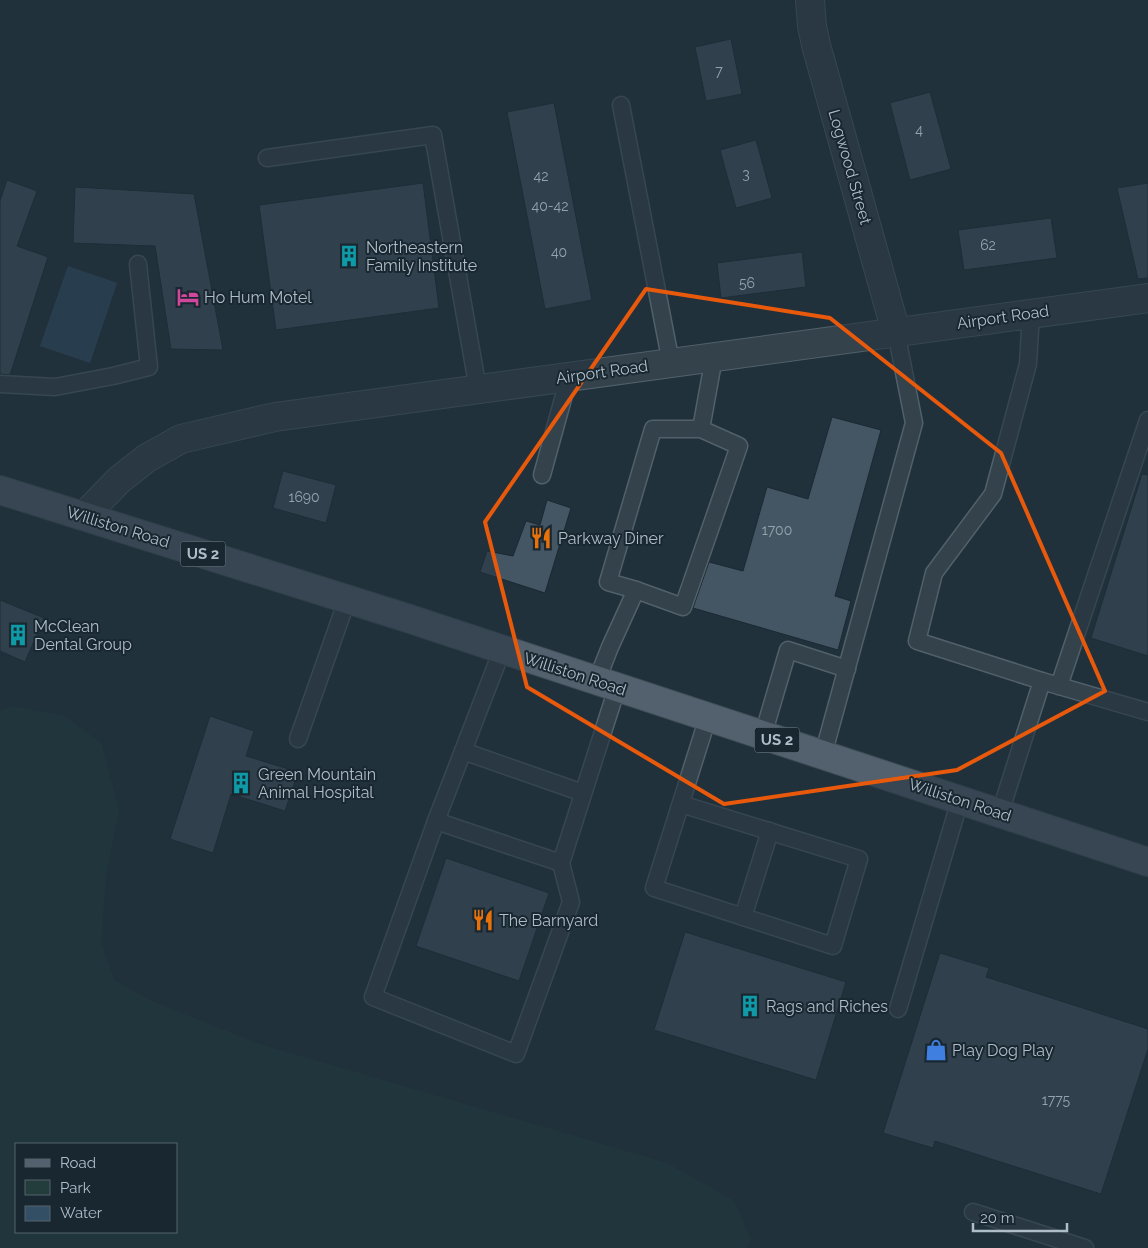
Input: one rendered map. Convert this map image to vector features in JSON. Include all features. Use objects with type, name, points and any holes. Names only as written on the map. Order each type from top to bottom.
[{"type":"main road","name":"Williston Road","points":[[0,490],[348,600],[1148,862]]},
{"type":"street","name":"Logwood Street","points":[[810,0],[816,45],[896,332]]},
{"type":"street","name":"Airport Road","points":[[84,516],[112,486],[147,458],[181,439],[275,417],[1148,298]]},
{"type":"lane","points":[[621,105],[671,363]]},
{"type":"lane","points":[[267,158],[433,135],[478,389]]},
{"type":"lane","points":[[0,384],[55,387],[149,367],[138,264]]},
{"type":"lane","points":[[1031,314],[1028,364],[993,494],[934,573],[917,641],[1042,681],[1148,712]]},
{"type":"lane","points":[[823,755],[914,423],[896,332]]},
{"type":"lane","points":[[701,429],[714,357]]},
{"type":"lane","points":[[542,475],[569,377]]},
{"type":"lane","points":[[1059,686],[1148,420]]},
{"type":"lane","points":[[653,429],[701,429],[739,446],[683,607],[608,582],[653,429]]},
{"type":"lane","points":[[502,650],[436,821],[373,997],[516,1054],[571,902],[561,863],[603,735],[610,647],[636,590]]},
{"type":"lane","points":[[298,740],[348,600]]},
{"type":"lane","points":[[762,735],[788,650],[847,669]]},
{"type":"lane","points":[[1000,813],[1042,681]]},
{"type":"lane","points":[[681,804],[859,859],[834,946],[654,888],[708,718]]},
{"type":"lane","points":[[463,751],[583,794]]},
{"type":"lane","points":[[898,1009],[960,800]]},
{"type":"lane","points":[[436,821],[561,863]]},
{"type":"lane","points":[[743,917],[770,831]]},
{"type":"lane","points":[[973,1212],[1085,1248]]},
{"type":"highlighted area","points":[[646,289],[830,318],[1001,453],[1105,691],[957,770],[724,804],[527,687],[485,522]]},
{"type":"green space","points":[[10,706],[63,715],[101,743],[119,810],[106,876],[101,942],[114,980],[149,1000],[256,1043],[667,1163],[734,1201],[751,1239],[747,1248],[0,1248],[0,712]]},
{"type":"water","points":[[68,266],[117,283],[90,363],[40,346]]},
{"type":"building","points":[[731,39],[742,94],[706,101],[695,47]]},
{"type":"building","points":[[930,92],[951,169],[910,180],[890,103]]},
{"type":"building","points":[[554,103],[592,300],[545,309],[507,112]]},
{"type":"building","points":[[756,140],[772,198],[736,208],[720,150]]},
{"type":"building","points":[[7,180],[37,191],[17,246],[48,257],[10,375],[0,374],[0,201]]},
{"type":"building","name":"Northeastern Family Institute","points":[[423,183],[439,308],[276,330],[259,205]]},
{"type":"building","points":[[1148,183],[1148,278],[1138,279],[1117,188]]},
{"type":"building","name":"Ho Hum Motel","points":[[75,187],[194,194],[223,350],[171,349],[155,246],[73,243]]},
{"type":"building","points":[[1051,218],[1057,258],[964,270],[958,230]]},
{"type":"building","points":[[802,252],[806,287],[721,298],[717,263]]},
{"type":"building","points":[[832,417],[881,430],[835,596],[851,601],[838,650],[693,608],[709,562],[743,571],[767,487],[808,499]]},
{"type":"building","points":[[283,471],[336,485],[326,523],[273,508]]},
{"type":"building","points":[[1142,474],[1148,475],[1148,656],[1091,638]]},
{"type":"building","name":"Parkway Diner","points":[[547,500],[571,508],[545,593],[480,572],[487,551],[513,556],[526,521],[540,525]]},
{"type":"building","name":"McClean Dental Group","points":[[0,600],[44,618],[25,662],[0,651]]},
{"type":"building","name":"Green Mountain Animal Hospital","points":[[210,716],[254,731],[246,756],[298,772],[285,811],[231,794],[213,853],[170,839]]},
{"type":"building","name":"The Barnyard","points":[[446,858],[549,893],[519,981],[416,946]]},
{"type":"building","name":"Rags and Riches","points":[[685,932],[846,982],[816,1080],[654,1030]]},
{"type":"building","points":[[940,953],[989,968],[986,977],[1148,1029],[1148,1049],[1101,1194],[935,1141],[933,1148],[883,1133]]},
{"type":"place","name":"Northeastern Family Institute","points":[[349,256]]},
{"type":"place","name":"Ho Hum Motel","points":[[188,297]]},
{"type":"place","name":"Parkway Diner","points":[[541,538]]},
{"type":"place","name":"McClean Dental Group","points":[[18,635]]},
{"type":"place","name":"Green Mountain Animal Hospital","points":[[241,783]]},
{"type":"place","name":"The Barnyard","points":[[483,920]]},
{"type":"place","name":"Rags and Riches","points":[[750,1006]]},
{"type":"place","name":"Play Dog Play","points":[[936,1050]]}]
